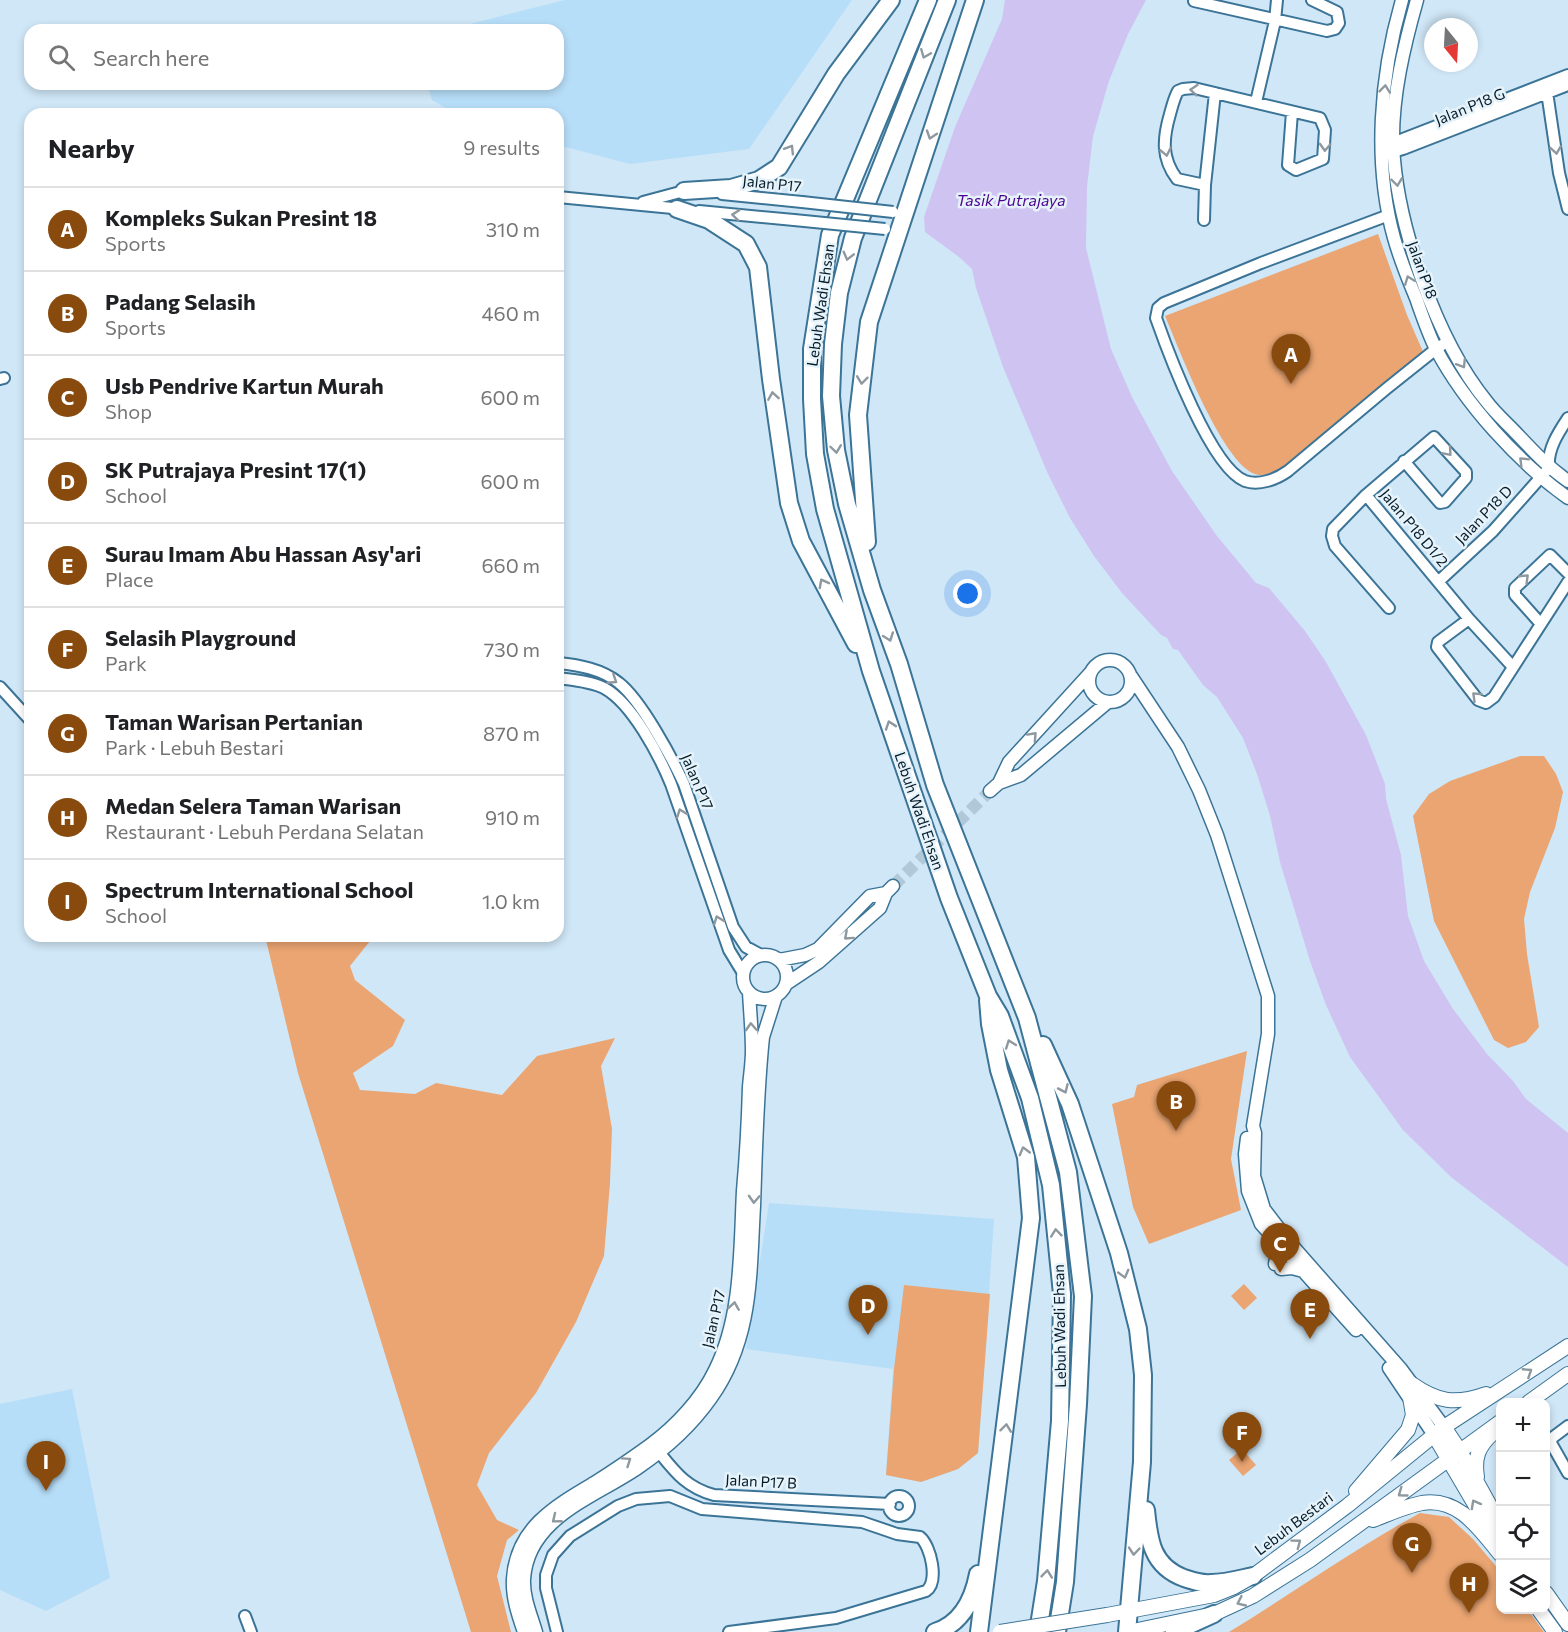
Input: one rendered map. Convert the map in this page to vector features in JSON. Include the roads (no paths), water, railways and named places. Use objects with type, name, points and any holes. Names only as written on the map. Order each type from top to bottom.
[{"type":"main road","points":[[684,191],[731,188],[759,180],[779,167],[836,74],[891,0]]},
{"type":"main road","name":"Lebuh Wadi Ehsan","points":[[928,0],[831,235],[813,349],[812,399],[815,454],[825,509],[871,671],[949,898],[988,996],[1000,1016],[1030,1098],[1051,1185],[1062,1294],[1060,1421],[1046,1581],[1038,1632]]},
{"type":"main road","name":"Lebuh Wadi Ehsan","points":[[947,0],[853,238],[839,293],[833,344],[831,396],[836,450],[847,504],[872,590],[898,664],[935,785],[1028,1018],[1068,1172],[1083,1296],[1065,1582],[1058,1632]]},
{"type":"main road","points":[[872,590],[864,521],[858,415],[869,322],[975,0]]},
{"type":"main road","points":[[677,209],[710,220],[746,244],[758,267],[771,380],[789,503],[801,541],[871,671]]},
{"type":"main road","points":[[979,1632],[1031,1218],[1026,1157],[999,1070],[990,1024],[988,996]]},
{"type":"main road","points":[[1028,1018],[1046,1050],[1070,1104],[1119,1253],[1138,1329],[1143,1375],[1142,1462],[1128,1632],[1214,1614]]},
{"type":"main road","name":"Lebuh Bestari","points":[[999,1632],[1214,1595],[1234,1587],[1253,1576],[1347,1506],[1439,1431],[1568,1346]]},
{"type":"main road","points":[[1535,1398],[1568,1374]]},
{"type":"main road","points":[[1347,1506],[1359,1485],[1408,1430],[1413,1415],[1411,1390],[1457,1401],[1473,1399],[1504,1388]]},
{"type":"main road","points":[[1174,1632],[1252,1596],[1310,1560],[1496,1425]]},
{"type":"main road","points":[[1477,1482],[1476,1456],[1484,1441],[1496,1430]]},
{"type":"main road","points":[[1439,1431],[1477,1482],[1496,1517]]},
{"type":"main road","points":[[935,1632],[947,1628],[956,1621],[975,1590],[1003,1453]]},
{"type":"main road","points":[[1454,1454],[1496,1543]]},
{"type":"main road","points":[[1142,1462],[1148,1535],[1159,1561],[1171,1573],[1201,1583],[1212,1584],[1253,1576]]},
{"type":"main road","points":[[1356,1526],[1422,1503],[1438,1503],[1455,1508],[1468,1518],[1496,1548]]},
{"type":"main road","points":[[1550,1600],[1568,1624]]},
{"type":"main road","points":[[1542,1614],[1555,1632]]},
{"type":"street","points":[[1256,102],[1275,21],[1277,0]]},
{"type":"street","points":[[1194,1],[1275,21],[1328,31],[1335,29],[1340,19],[1337,12],[1312,0]]},
{"type":"street","name":"Jalan P18","points":[[1402,0],[1393,28],[1382,121],[1400,206],[1414,257],[1449,341],[1486,402],[1544,473],[1568,482]]},
{"type":"street","name":"Jalan P18","points":[[1417,0],[1405,42],[1388,148],[1389,215],[1394,237],[1436,349],[1466,397],[1568,498]]},
{"type":"street","name":"Jalan P18 G","points":[[1388,148],[1568,75]]},
{"type":"street","name":"Jalan P18 G","points":[[1388,148],[1568,85]]},
{"type":"street","points":[[1206,185],[1180,181],[1175,176],[1164,148],[1165,133],[1178,92],[1189,88],[1256,102],[1292,111],[1320,118],[1325,130],[1323,159],[1296,170],[1288,165],[1292,111]]},
{"type":"street","points":[[1547,92],[1559,173],[1568,209]]},
{"type":"street","points":[[1204,220],[1215,93]]},
{"type":"street","name":"Jalan P17","points":[[637,204],[684,191],[906,212]]},
{"type":"street","name":"Jalan P17","points":[[564,198],[900,231]]},
{"type":"street","points":[[1389,215],[1261,263],[1164,303],[1158,308],[1155,318],[1188,402],[1228,467],[1246,481],[1257,482],[1280,477],[1436,349],[1449,341]]},
{"type":"street","points":[[1544,473],[1552,448],[1568,418]]},
{"type":"street","name":"Jalan P18 D1/2","points":[[1389,608],[1335,546],[1332,541],[1333,529],[1366,495],[1404,461],[1434,437],[1466,472],[1466,478],[1445,502],[1440,503],[1404,461]]},
{"type":"street","name":"Jalan P18 D","points":[[1439,581],[1493,531],[1544,473]]},
{"type":"street","name":"Jalan P18 D1/2","points":[[1366,495],[1469,619],[1513,667]]},
{"type":"street","points":[[1540,623],[1515,595],[1515,588],[1550,555],[1568,573]]},
{"type":"street","points":[[1469,619],[1438,642],[1437,647],[1478,700],[1486,703],[1490,701],[1568,582]]},
{"type":"street","points":[[1109,659],[1122,662],[1130,671],[1131,687],[1021,775],[994,787],[1009,762],[1091,672],[1097,664],[1109,659]]},
{"type":"street","name":"Jalan P17","points":[[564,664],[588,668],[604,674],[630,692],[671,757],[684,784],[733,927],[746,947],[761,955]]},
{"type":"street","points":[[1091,672],[1089,685],[1096,697],[1114,701],[1134,698],[1147,701]]},
{"type":"street","points":[[1131,676],[1178,747],[1210,816],[1268,996],[1268,1034],[1253,1125],[1248,1133],[1245,1154],[1248,1191],[1256,1215],[1274,1241],[1278,1267],[1303,1271]]},
{"type":"street","name":"Jalan P17","points":[[564,679],[591,683],[616,697],[632,714],[663,764],[729,950],[743,973]]},
{"type":"street","points":[[0,687],[24,713]]},
{"type":"street","points":[[779,960],[818,949],[870,896],[890,889],[880,908],[819,962],[786,984],[776,996],[761,999],[749,992],[744,983],[743,973],[748,963],[761,955],[771,956],[779,960],[786,971],[786,984]]},
{"type":"street","name":"Jalan P17","points":[[536,1632],[525,1598],[524,1577],[533,1548],[541,1534],[556,1518],[638,1468],[696,1399],[715,1371],[731,1324],[737,1285],[752,1053],[749,992]]},
{"type":"street","name":"Jalan P17","points":[[524,1632],[515,1604],[513,1577],[518,1556],[533,1527],[558,1504],[683,1431],[711,1398],[731,1364],[744,1327],[748,1301],[760,1066],[763,1037],[776,996]]},
{"type":"street","points":[[1253,1125],[1255,1133],[1254,1176],[1259,1199],[1269,1217],[1303,1271],[1411,1390]]},
{"type":"street","points":[[1274,1241],[1292,1253],[1411,1390],[1439,1431]]},
{"type":"street","points":[[1568,1426],[1552,1438],[1551,1443],[1568,1473]]},
{"type":"street","name":"Jalan P17 B","points":[[656,1448],[688,1485],[714,1495],[890,1504]]},
{"type":"street","points":[[557,1632],[546,1588],[549,1565],[554,1556],[567,1539],[618,1506],[636,1499],[670,1496],[702,1509],[862,1522],[897,1534],[920,1537],[926,1542],[933,1576],[932,1585],[926,1592],[836,1618],[729,1632]]},
{"type":"street","points":[[903,1496],[908,1501],[907,1513],[901,1516],[895,1515],[890,1504],[896,1497],[903,1496]]},
{"type":"street","points":[[774,1515],[775,1498]]},
{"type":"street","points":[[888,1531],[895,1515]]},
{"type":"street","points":[[244,1616],[251,1632]]},
{"type":"water","name":"Tasik Putrajaya","points":[[1005,0],[1146,0],[1128,34],[1109,81],[1093,136],[1087,187],[1086,248],[1111,349],[1132,397],[1172,471],[1217,536],[1256,583],[1269,588],[1305,631],[1326,662],[1366,735],[1385,784],[1386,799],[1401,855],[1408,916],[1424,961],[1453,1009],[1487,1054],[1513,1081],[1526,1099],[1568,1133],[1568,1267],[1451,1177],[1403,1130],[1350,1057],[1326,1005],[1310,961],[1280,862],[1270,816],[1243,738],[1217,697],[1203,685],[1178,650],[1173,649],[1167,638],[1161,635],[1122,593],[1094,556],[1070,518],[1048,474],[1003,367],[976,288],[972,269],[925,232],[924,217],[955,127],[1002,19]]},
{"type":"tunnel","points":[[893,886],[990,791]]},
{"type":"place","name":"Kompleks Sukan Presint 18","points":[[1291,384]]},
{"type":"place","name":"Padang Selasih","points":[[1176,1131]]},
{"type":"place","name":"Usb Pendrive Kartun Murah","points":[[1280,1273]]},
{"type":"place","name":"SK Putrajaya Presint 17(1)","points":[[868,1335]]},
{"type":"place","name":"Surau Imam Abu Hassan Asy'ari","points":[[1310,1339]]},
{"type":"place","name":"Selasih Playground","points":[[1242,1462]]},
{"type":"place","name":"Spectrum International School","points":[[46,1491]]},
{"type":"place","name":"Taman Warisan Pertanian","points":[[1412,1573]]},
{"type":"place","name":"Medan Selera Taman Warisan","points":[[1469,1613]]}]
